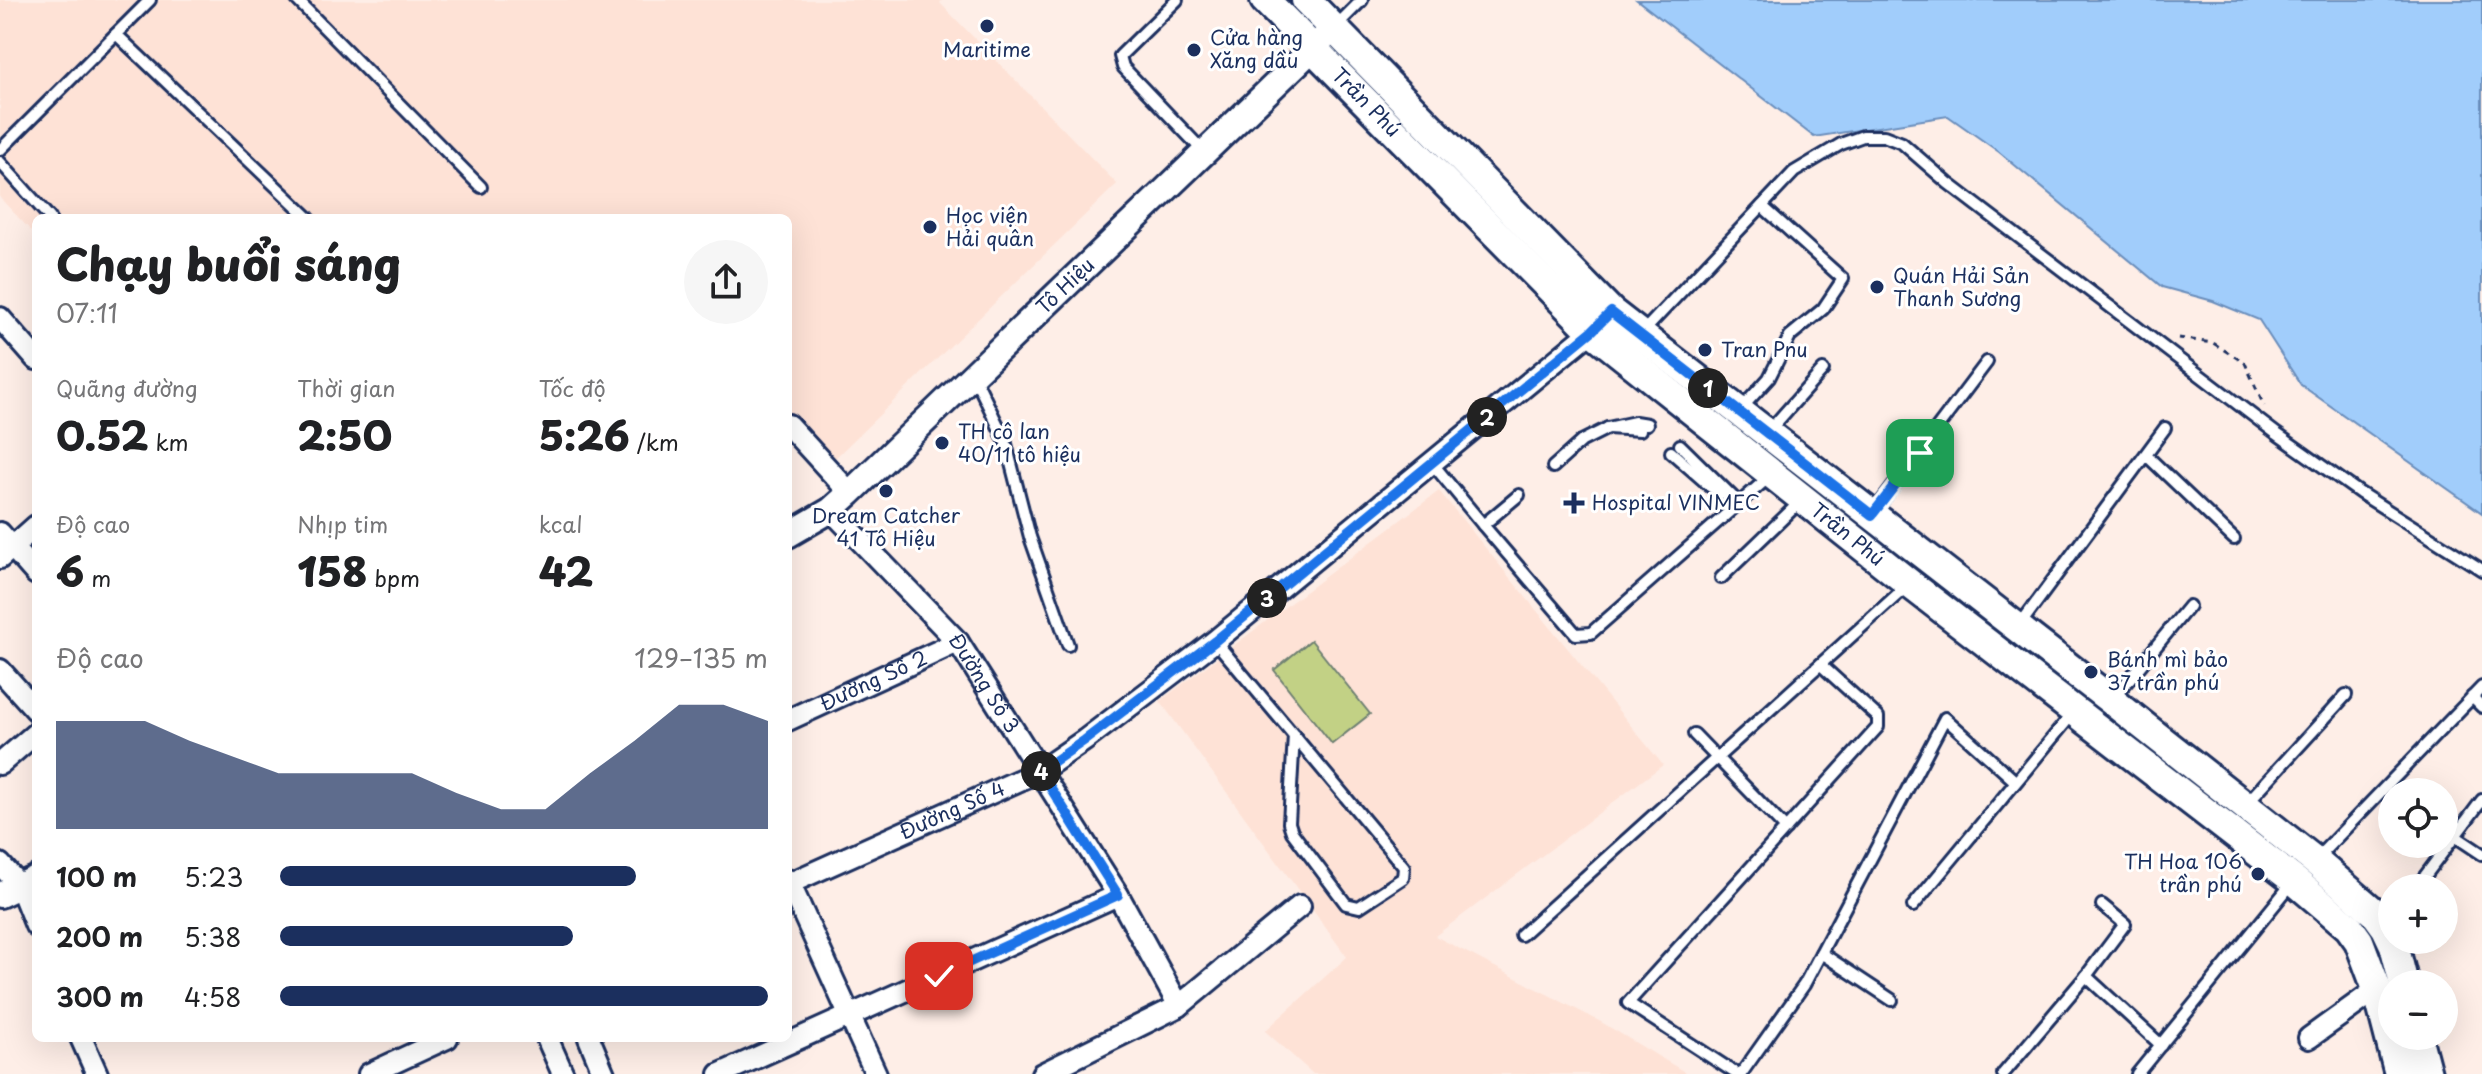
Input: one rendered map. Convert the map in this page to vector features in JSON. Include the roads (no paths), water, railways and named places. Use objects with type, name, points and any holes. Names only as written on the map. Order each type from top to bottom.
[{"type":"main road","name":"Trần Phú","points":[[1265,0],[1602,322],[1771,475],[2295,881],[2349,927],[2378,971]]},
{"type":"main road","name":"Trần Phú","points":[[1306,0],[1602,322],[1640,335],[2112,701],[2315,861],[2378,915]]},
{"type":"main road","name":"Trần Phú","points":[[2397,1050],[2399,1074]]},
{"type":"main road","points":[[2421,1050],[2427,1074]]},
{"type":"street","name":"Tô Hiệu","points":[[792,533],[831,510],[850,493],[1334,28]]},
{"type":"street","points":[[0,318],[32,354]]},
{"type":"street","name":"Đường Số 4","points":[[792,881],[1040,771],[1085,740],[1215,641],[1602,322]]},
{"type":"street","points":[[792,429],[850,493]]},
{"type":"street","name":"Đường Số 3","points":[[831,510],[958,642],[1118,895],[1179,1006]]},
{"type":"street","points":[[32,528],[4,546],[32,570]]},
{"type":"street","name":"Đường Số 2","points":[[792,718],[958,642]]},
{"type":"street","points":[[0,670],[32,706]]},
{"type":"street","points":[[0,764],[32,736]]},
{"type":"street","points":[[0,864],[19,886],[32,917]]},
{"type":"street","points":[[792,889],[876,1074]]},
{"type":"street","points":[[792,1042],[1118,895]]},
{"type":"street","points":[[1042,1074],[1179,1006],[1300,906]]},
{"type":"street","points":[[2309,1038],[2378,995]]},
{"type":"street","points":[[86,1042],[97,1074]]},
{"type":"street","points":[[369,1074],[438,1042]]},
{"type":"street","points":[[549,1042],[563,1074]]},
{"type":"street","points":[[591,1042],[604,1074]]},
{"type":"street","points":[[720,1074],[792,1042]]},
{"type":"lane","points":[[0,150],[150,0]]},
{"type":"lane","points":[[297,0],[481,187]]},
{"type":"lane","points":[[1177,0],[1120,56],[1123,67],[1204,152]]},
{"type":"lane","points":[[1334,28],[1362,0]]},
{"type":"lane","points":[[116,34],[305,214]]},
{"type":"lane","points":[[1640,335],[1794,172],[1841,144],[1863,136],[1884,136],[1902,143],[1948,183],[2277,434],[2360,493],[2482,570]]},
{"type":"lane","points":[[0,162],[46,214]]},
{"type":"lane","points":[[1739,412],[1769,378],[1790,336],[1823,309],[1843,279],[1762,206]]},
{"type":"lane","points":[[1872,515],[1987,362]]},
{"type":"lane","points":[[1767,434],[1823,370]]},
{"type":"lane","points":[[974,376],[1005,440],[1030,537],[1068,645]]},
{"type":"lane","points":[[1553,467],[1582,441],[1608,428],[1644,427]]},
{"type":"lane","points":[[2018,628],[2165,428]]},
{"type":"lane","points":[[1675,449],[1739,503]]},
{"type":"lane","points":[[2146,455],[2234,539]]},
{"type":"lane","points":[[1432,463],[1576,634],[1591,633],[1771,475]]},
{"type":"lane","points":[[1483,525],[1519,495]]},
{"type":"lane","points":[[1721,578],[1803,499]]},
{"type":"lane","points":[[1521,935],[1910,584]]},
{"type":"lane","points":[[2112,701],[2189,606]]},
{"type":"lane","points":[[1215,641],[1294,735],[1404,867],[1403,878],[1359,907],[1346,904],[1292,832],[1289,814],[1294,735]]},
{"type":"lane","points":[[1821,665],[1878,717],[1878,727],[1628,1003],[1739,1074],[1789,1008],[1821,953],[1945,718],[2015,781]]},
{"type":"lane","points":[[2315,861],[2482,687]]},
{"type":"lane","points":[[2245,806],[2346,695]]},
{"type":"lane","points":[[2472,697],[2482,707]]},
{"type":"lane","points":[[1913,906],[2075,710]]},
{"type":"lane","points":[[1694,734],[1786,829]]},
{"type":"lane","points":[[2458,832],[2482,800]]},
{"type":"lane","points":[[2458,838],[2482,854]]},
{"type":"lane","points":[[2139,1073],[2295,881]]},
{"type":"lane","points":[[2003,1074],[2086,976],[2125,924],[2102,905]]},
{"type":"lane","points":[[1821,953],[1892,1000]]},
{"type":"lane","points":[[2086,976],[2161,1045]]},
{"type":"water","points":[[1637,0],[2482,0],[2482,513],[2301,385],[2259,320],[2213,301],[2162,287],[1999,152],[1948,116],[1814,137]]},
{"type":"place","name":"Maritime","points":[[987,26]]},
{"type":"place","name":"Cửa hàng Xăng dầu","points":[[1194,50]]},
{"type":"place","name":"Học viện Hải quân","points":[[930,227]]},
{"type":"place","name":"Quán Hải Sản Thanh Sương","points":[[1877,287]]},
{"type":"place","name":"Tran Pnu","points":[[1705,350]]},
{"type":"place","name":"TH cô lan 40/11 tô hiệu","points":[[942,443]]},
{"type":"place","name":"Dream Catcher 41 Tô Hiệu","points":[[886,491]]},
{"type":"place","name":"Hospital VINMEC","points":[[1574,503]]},
{"type":"place","name":"Bánh mì bảo 37 trần phú","points":[[2091,672]]},
{"type":"place","name":"TH Hoa 106 trần phú","points":[[2258,874]]}]
